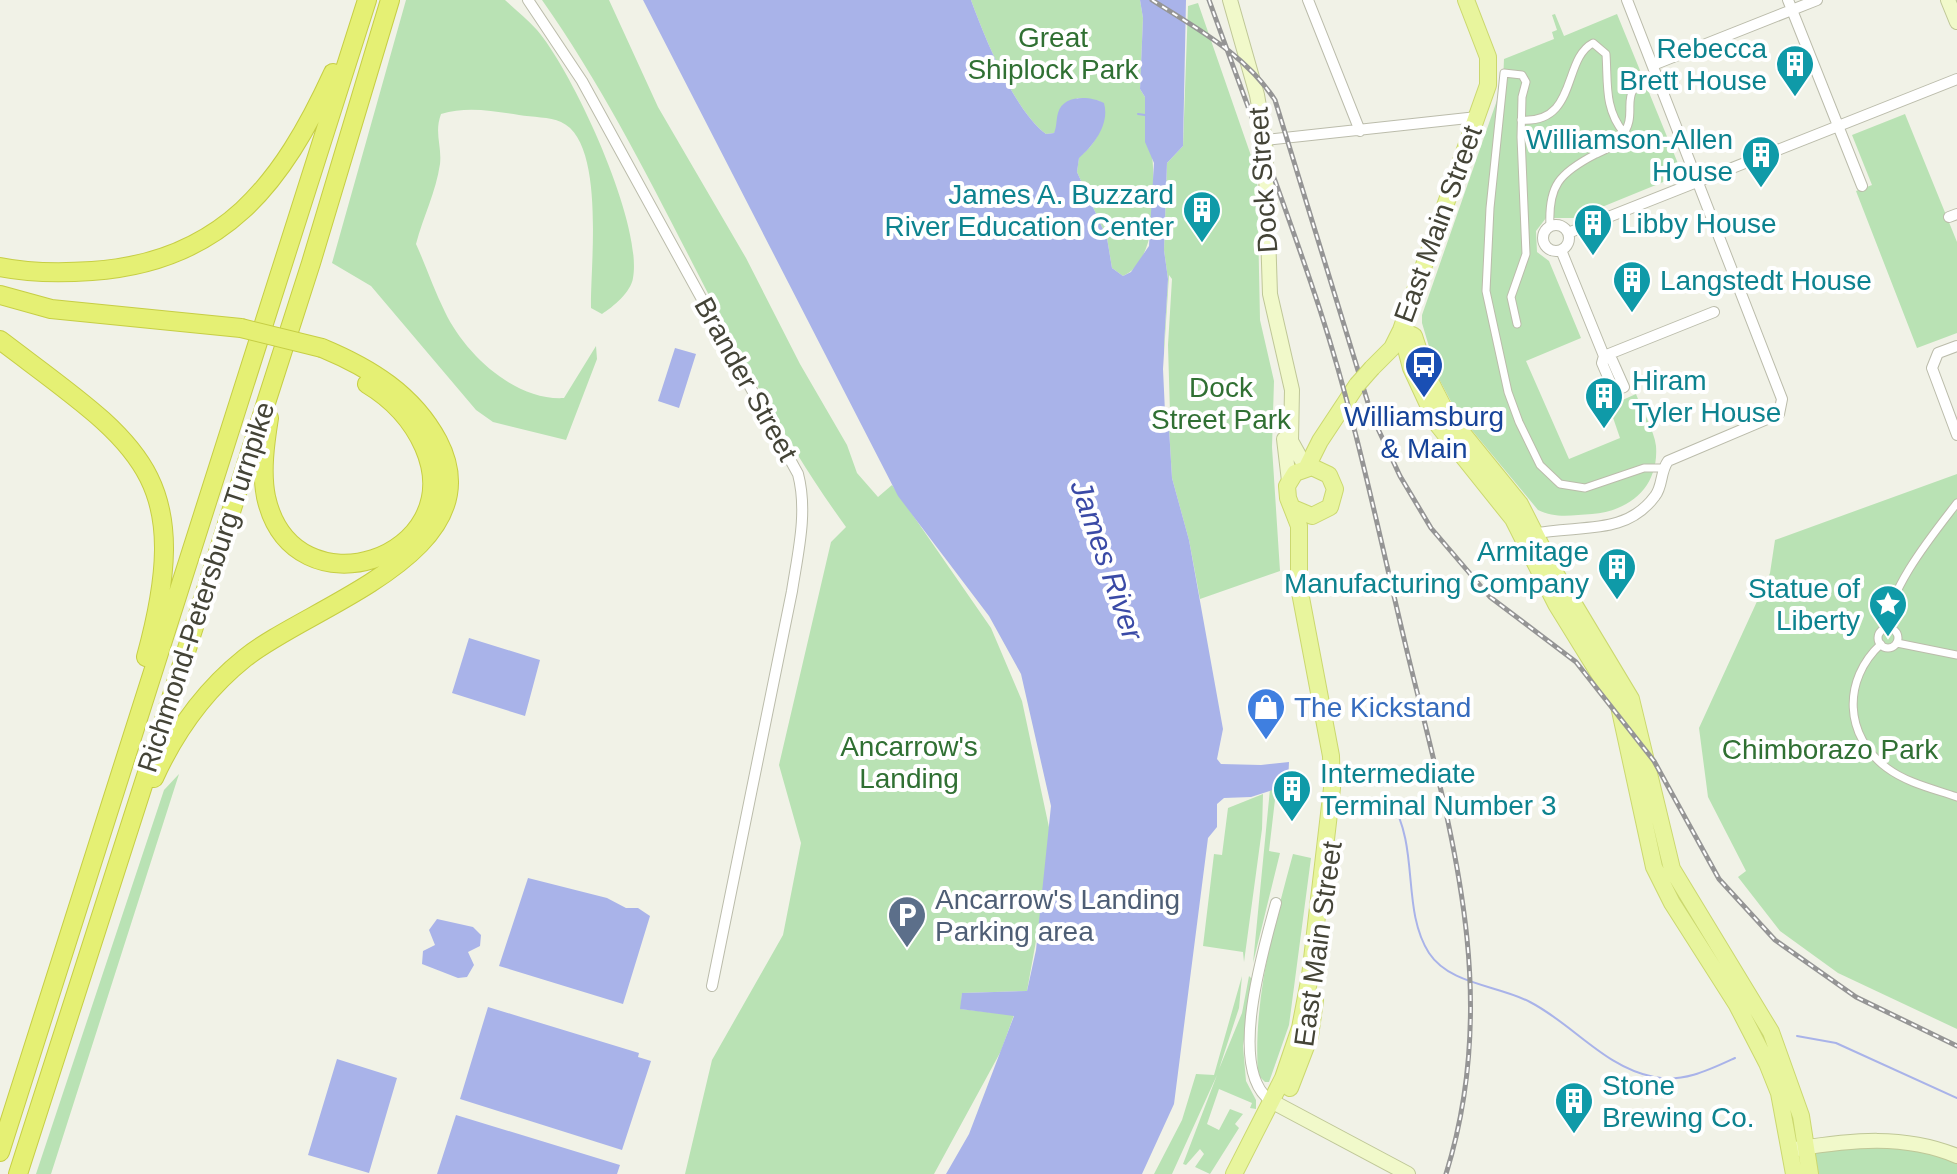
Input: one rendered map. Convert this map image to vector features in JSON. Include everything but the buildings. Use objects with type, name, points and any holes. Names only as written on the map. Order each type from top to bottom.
[{"type":"highway","points":[[0,267],[78,272],[140,264],[181,252],[232,222],[263,192],[294,149],[321,99],[365,0]]},
{"type":"highway","name":"Richmond-Petersburg Turnpike","points":[[0,1152],[365,0]]},
{"type":"highway","name":"Richmond-Petersburg Turnpike","points":[[18,1174],[300,296],[390,0]]},
{"type":"highway","points":[[0,295],[51,309],[240,333],[279,346],[318,353],[383,380],[412,403],[429,425],[449,471],[448,490],[438,520],[422,545],[400,563],[275,635],[218,683],[175,738],[118,862]]},
{"type":"highway","points":[[300,296],[269,415],[266,495],[277,524],[301,550],[330,563],[360,564],[390,553],[415,531],[428,504],[429,463],[413,427],[391,402],[318,353]]},
{"type":"highway","points":[[0,305],[79,322],[240,333]]},
{"type":"highway","points":[[0,340],[114,427],[143,465],[161,510],[164,560],[160,596],[107,812]]},
{"type":"main road","name":"Dock Street","points":[[1230,0],[1257,95],[1265,140],[1269,285],[1287,400],[1283,444],[1289,481]]},
{"type":"main road","name":"East Main Street","points":[[1306,468],[1357,385],[1392,348],[1401,330],[1488,85],[1490,62],[1466,0]]},
{"type":"main road","points":[[1948,0],[1957,22]]},
{"type":"main road","name":"Dock Street","points":[[1274,316],[1292,390],[1292,446],[1306,468]]},
{"type":"main road","points":[[1401,330],[1411,368],[1437,424],[1530,534],[1556,604],[1619,706],[1654,867],[1667,894],[1753,1033],[1810,1174]]},
{"type":"main road","points":[[1328,431],[1324,455],[1335,495],[1330,507],[1318,515],[1307,515],[1293,508],[1288,498],[1289,481],[1306,468],[1329,475]]},
{"type":"main road","name":"East Main Street","points":[[1244,1174],[1275,1104],[1306,1001],[1332,781],[1299,587],[1300,528],[1293,508]]},
{"type":"main road","name":"East Main Street","points":[[1234,1174],[1303,1059],[1313,1023],[1339,785],[1338,758],[1305,575],[1306,534],[1318,515]]},
{"type":"main road","points":[[1275,1104],[1408,1174]]},
{"type":"main road","points":[[1799,1149],[1882,1140],[1917,1143],[1957,1156]]},
{"type":"main road","points":[[1794,1174],[1799,1149]]},
{"type":"street","name":"Brander Street","points":[[528,0],[582,81],[798,474],[802,489],[801,526],[792,591],[712,986]]},
{"type":"street","points":[[1308,0],[1360,131]]},
{"type":"street","points":[[1530,534],[1628,522],[1645,510],[1659,492],[1668,461],[1779,414],[1782,399],[1627,0]]},
{"type":"street","points":[[1550,226],[1548,202],[1555,185],[1576,165],[1616,143],[1629,119],[1631,90],[1641,80],[1655,69],[1790,5],[1817,0]]},
{"type":"street","points":[[1790,5],[1862,186]]},
{"type":"street","points":[[1521,120],[1546,115],[1558,105],[1567,93],[1584,50],[1593,43],[1606,54],[1608,100],[1615,121],[1624,133]]},
{"type":"street","points":[[1517,324],[1511,297],[1527,250],[1523,239],[1521,120],[1525,79],[1504,73],[1490,208],[1486,291],[1505,383],[1519,422],[1540,465],[1560,484],[1585,488],[1644,468],[1664,468]]},
{"type":"street","points":[[1568,233],[1957,79]]},
{"type":"street","points":[[1265,140],[1477,117]]},
{"type":"street","points":[[1558,225],[1568,233],[1567,245],[1561,250],[1549,249],[1543,242],[1544,233],[1550,226],[1558,225]]},
{"type":"street","points":[[1561,250],[1604,356],[1714,312]]},
{"type":"street","points":[[1957,346],[1938,353],[1932,372],[1957,435]]},
{"type":"street","points":[[1881,644],[1879,634],[1887,628],[1894,601],[1913,566],[1957,503]]},
{"type":"street","points":[[1887,628],[1897,634],[1897,643]]},
{"type":"street","points":[[1881,644],[1889,648],[1897,643],[1957,655]]},
{"type":"street","points":[[1881,644],[1865,660],[1852,690],[1861,734],[1876,758],[1897,775],[1957,797]]},
{"type":"street","points":[[1275,1104],[1255,1084],[1250,1039],[1276,903]]},
{"type":"green space","points":[[406,0],[505,0],[537,30],[552,50],[586,112],[617,186],[633,253],[633,278],[625,294],[602,314],[591,308],[593,236],[590,179],[585,154],[575,134],[561,122],[546,118],[480,110],[441,114],[438,174],[416,244],[454,328],[479,358],[510,383],[546,397],[564,398],[596,346],[597,359],[566,440],[493,422],[476,410],[371,286],[332,263]]},
{"type":"green space","name":"Ancarrow's Landing","points":[[542,0],[609,0],[658,107],[746,258],[800,364],[847,445],[857,473],[878,497],[892,485],[991,628],[1022,701],[1053,846],[1027,991],[962,993],[961,1009],[1014,1015],[1001,1051],[934,1174],[685,1174],[712,1060],[783,935],[801,843],[779,765],[831,542],[846,527],[803,464],[764,398],[622,129]]},
{"type":"green space","name":"Great Shiplock Park","points":[[971,0],[1140,0],[1143,18],[1140,89],[1145,97],[1148,116],[1154,194],[1147,245],[1138,264],[1123,276],[1112,268],[1107,238],[1077,172],[1079,157],[1096,139],[1101,118],[1100,101],[1077,98],[1054,133],[1046,134],[1034,123],[1012,91]]},
{"type":"green space","name":"Dock Street Park","points":[[1198,3],[1257,173],[1260,320],[1274,381],[1272,447],[1280,571],[1200,599],[1189,540],[1172,478],[1164,345],[1168,279],[1164,250],[1167,163],[1183,146],[1188,6]]},
{"type":"green space","points":[[1555,14],[1564,36],[1617,14],[1679,166],[1673,178],[1575,218],[1546,218],[1536,231],[1537,252],[1549,261],[1581,338],[1526,361],[1569,459],[1620,438],[1609,406],[1636,394],[1656,446],[1653,474],[1630,502],[1606,512],[1565,516],[1538,510],[1456,411],[1438,377],[1422,323],[1422,315],[1503,83],[1504,59],[1554,39],[1552,32],[1557,30],[1552,15]]},
{"type":"green space","points":[[1905,114],[1957,242],[1957,333],[1917,348],[1856,191],[1872,185],[1852,135]]},
{"type":"green space","name":"Chimborazo Park","points":[[1957,474],[1957,1029],[1838,973],[1780,931],[1738,877],[1746,871],[1708,797],[1699,728],[1770,573],[1775,540]]},
{"type":"green space","points":[[179,774],[51,1174],[36,1174],[164,790]]},
{"type":"green space","points":[[1287,786],[1276,791],[1269,851],[1280,853],[1253,963],[1270,789]]},
{"type":"green space","points":[[1263,794],[1262,829],[1244,962],[1243,952],[1203,946],[1214,854],[1222,855],[1228,808]]},
{"type":"green space","points":[[1293,854],[1311,858],[1289,1025],[1269,1082],[1265,1082],[1258,1075],[1257,1047],[1262,991]]},
{"type":"green space","points":[[1242,976],[1239,1008],[1219,1069],[1242,1013],[1249,976],[1253,980],[1243,1046],[1246,1081],[1256,1100],[1256,1109],[1250,1108],[1252,1103],[1219,1089],[1207,1124],[1219,1130],[1230,1109],[1243,1114],[1235,1124],[1239,1128],[1210,1174],[1195,1167],[1204,1154],[1200,1149],[1186,1165],[1183,1164],[1217,1075],[1172,1174],[1154,1174],[1182,1120],[1196,1074],[1214,1075]]},
{"type":"green space","points":[[1861,1141],[1957,1156],[1957,1174],[1810,1174],[1806,1148]]},
{"type":"water","name":"James River","points":[[643,0],[971,0],[1012,91],[1034,123],[1046,134],[1054,133],[1058,113],[1065,102],[1085,98],[1104,103],[1103,126],[1079,158],[1077,172],[1107,238],[1112,268],[1123,276],[1131,272],[1149,246],[1154,163],[1145,142],[1145,97],[1140,89],[1143,18],[1140,0],[1186,0],[1183,146],[1167,163],[1164,250],[1168,279],[1164,345],[1172,478],[1189,540],[1223,729],[1217,759],[1221,764],[1289,762],[1288,785],[1251,797],[1224,798],[1217,804],[1217,827],[1208,838],[1174,1104],[1142,1174],[946,1174],[969,1134],[1014,1016],[960,1009],[962,993],[1027,991],[1036,950],[1051,806],[1021,674],[989,616],[898,496]]},
{"type":"water","points":[[675,348],[696,354],[679,408],[658,401]]},
{"type":"water","points":[[469,638],[540,660],[525,716],[452,693]]},
{"type":"water","points":[[528,878],[607,898],[626,908],[638,908],[650,916],[623,1004],[499,966]]},
{"type":"water","points":[[437,919],[473,927],[481,935],[480,946],[468,952],[474,965],[467,977],[458,978],[422,964],[423,951],[435,945],[429,930]]},
{"type":"water","points":[[488,1007],[639,1053],[638,1057],[651,1061],[622,1150],[460,1099]]},
{"type":"water","points":[[337,1059],[397,1078],[369,1173],[308,1155]]},
{"type":"water","points":[[456,1115],[620,1165],[617,1174],[437,1174]]},
{"type":"pier","points":[[1169,275],[1172,279],[1168,345],[1170,413],[1165,412],[1163,369]]},
{"type":"waterway","points":[[1138,114],[1145,115]]},
{"type":"waterway","points":[[1391,801],[1405,838],[1415,917],[1429,953],[1438,964],[1462,978],[1530,1002],[1604,1055],[1636,1072],[1675,1078],[1696,1074],[1735,1058]]},
{"type":"waterway","points":[[1797,1036],[1836,1043],[1957,1098]]},
{"type":"railway","points":[[1152,0],[1235,56],[1275,100],[1372,416],[1400,476],[1431,528],[1490,597],[1576,662],[1654,761],[1719,879],[1775,940],[1856,997],[1957,1046]]},
{"type":"railway","points":[[1209,0],[1294,232],[1333,351],[1453,844],[1464,909],[1470,974],[1470,1040],[1462,1106],[1446,1174]]},
{"type":"place","name":"Rebecca Brett House","points":[[1795,98]]},
{"type":"place","name":"Williamson-Allen House","points":[[1761,189]]},
{"type":"place","name":"James A. Buzzard River Education Center","points":[[1202,244]]},
{"type":"place","name":"Libby House","points":[[1593,257]]},
{"type":"place","name":"Langstedt House","points":[[1632,314]]},
{"type":"place","name":"Williamsburg & Main","points":[[1424,399]]},
{"type":"place","name":"Hiram Tyler House","points":[[1604,430]]},
{"type":"place","name":"Armitage Manufacturing Company","points":[[1617,601]]},
{"type":"place","name":"Statue of Liberty","points":[[1888,638]]},
{"type":"place","name":"The Kickstand","points":[[1266,741]]},
{"type":"place","name":"Intermediate Terminal Number 3","points":[[1292,823]]},
{"type":"place","name":"Ancarrow's Landing Parking area","points":[[907,949]]},
{"type":"place","name":"Stone Brewing Co.","points":[[1574,1135]]}]
